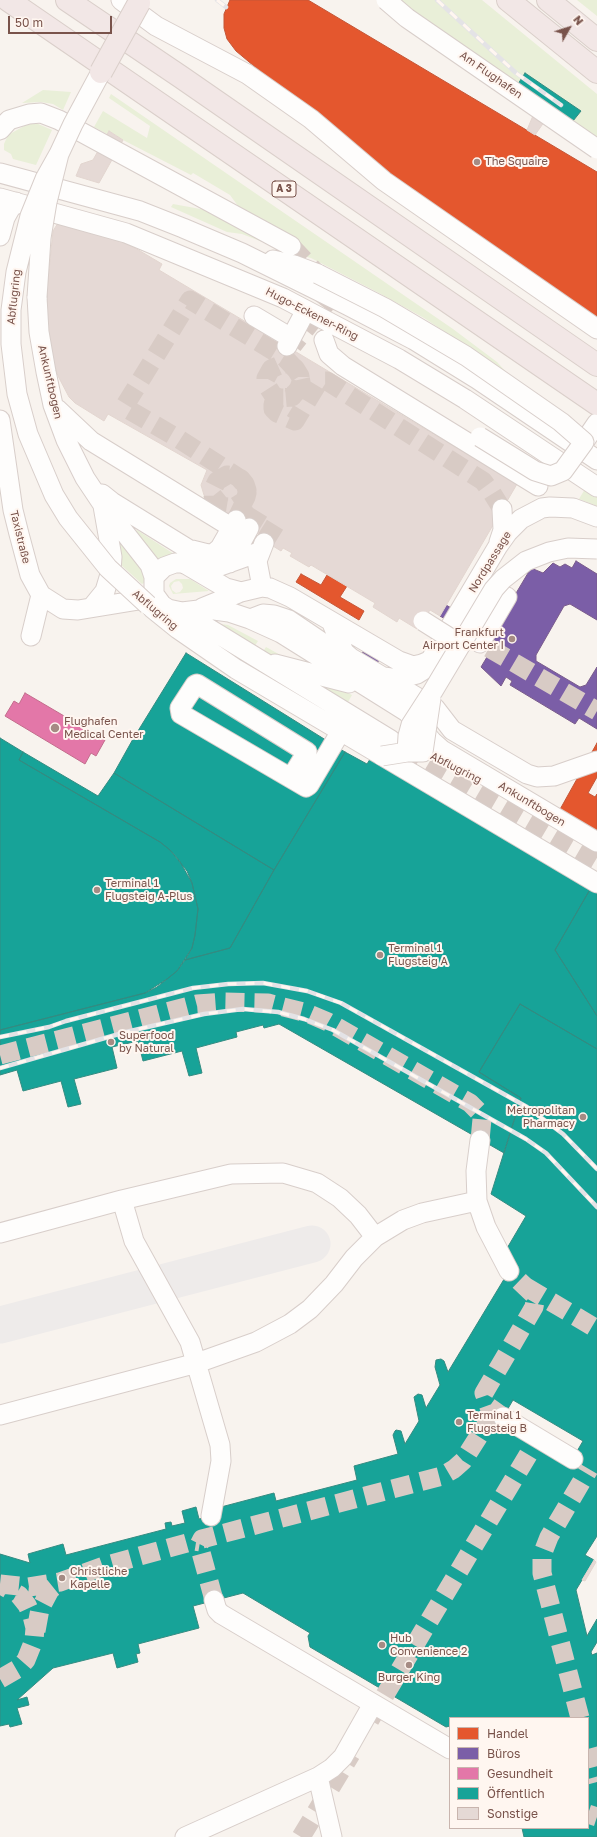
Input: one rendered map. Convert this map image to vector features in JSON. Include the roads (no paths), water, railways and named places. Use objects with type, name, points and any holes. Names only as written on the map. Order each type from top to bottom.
[{"type":"highway","name":"A 3","points":[[8,0],[597,404]]},
{"type":"highway","points":[[67,0],[187,81],[597,365]]},
{"type":"highway","points":[[508,0],[597,72]]},
{"type":"highway","points":[[548,0],[597,40]]},
{"type":"highway","points":[[101,72],[134,1]]},
{"type":"street","name":"Am Flughafen","points":[[386,0],[407,18],[597,149]]},
{"type":"street","points":[[391,0],[398,14],[426,35],[538,114],[597,153]]},
{"type":"street","points":[[134,1],[156,26],[247,74],[311,119],[384,181],[597,329]]},
{"type":"street","name":"Ankunftbogen","points":[[101,72],[73,124],[59,154],[47,202],[41,238],[37,297],[39,332],[53,405],[66,440],[85,478],[150,565],[154,577],[154,594],[168,609],[191,614],[223,611],[250,619],[281,633],[407,712],[432,742],[442,750],[597,842]]},
{"type":"street","points":[[0,130],[9,120],[29,114],[41,114],[59,120],[291,246]]},
{"type":"street","name":"Abflugring","points":[[59,154],[45,179],[30,216],[5,314],[5,337],[21,410],[43,473],[68,518],[108,568],[148,605],[206,649],[236,669],[341,731],[386,748],[436,755],[597,849]]},
{"type":"street","name":"Hugo-Eckener-Ring","points":[[0,173],[140,212],[242,253],[414,340],[477,379],[597,460]]},
{"type":"street","points":[[0,236],[8,200]]},
{"type":"street","name":"Hugo-Eckener-Ring","points":[[8,200],[123,237],[237,278],[306,310],[399,359],[465,399],[597,487]]},
{"type":"street","points":[[123,237],[140,212]]},
{"type":"street","points":[[242,253],[294,264],[318,274],[385,308],[466,356],[561,422],[584,442]]},
{"type":"street","points":[[306,310],[317,333],[324,340],[351,355],[529,467],[545,475],[551,476],[563,472],[597,423]]},
{"type":"street","points":[[254,316],[289,342],[306,310]]},
{"type":"street","points":[[324,340],[329,354],[343,366],[538,486]]},
{"type":"street","points":[[53,405],[91,441],[235,526]]},
{"type":"street","name":"Taxistraße","points":[[0,420],[7,510],[30,574],[41,594],[63,609],[78,610],[139,600],[159,601]]},
{"type":"street","points":[[521,436],[533,466],[538,486],[536,501],[530,514]]},
{"type":"street","points":[[85,478],[112,502],[218,566],[262,547],[257,561],[257,569],[262,587]]},
{"type":"street","points":[[92,607],[105,591],[111,571],[112,557],[103,504]]},
{"type":"street","name":"Nordpassage","points":[[382,676],[397,678],[417,674],[425,668],[433,657],[498,546],[511,528],[530,514],[542,508],[561,506],[581,510],[597,517]]},
{"type":"street","points":[[498,546],[503,530],[502,509]]},
{"type":"street","points":[[190,550],[208,554],[214,553],[220,548],[235,526]]},
{"type":"street","points":[[235,526],[230,562],[232,574],[241,592]]},
{"type":"street","points":[[415,752],[408,736],[411,725],[494,589],[513,570],[526,561],[549,552],[568,548],[597,550]]},
{"type":"street","points":[[154,577],[164,567],[175,563],[182,563],[187,564],[226,588],[241,592]]},
{"type":"street","points":[[191,614],[241,592],[262,587],[278,590],[407,664],[422,664],[433,657]]},
{"type":"street","points":[[30,636],[41,594]]},
{"type":"street","points":[[451,626],[485,645],[508,597]]},
{"type":"street","points":[[191,614],[258,660],[341,710],[386,748],[597,883]]},
{"type":"street","points":[[191,614],[223,651],[262,676],[321,711],[341,710]]},
{"type":"street","points":[[331,621],[344,652],[356,661],[435,708],[452,730],[527,774],[537,777],[554,776],[597,761]]},
{"type":"street","points":[[422,621],[461,645]]},
{"type":"street","points":[[258,660],[287,665],[367,687]]},
{"type":"street","points":[[299,782],[307,752],[197,684],[195,685],[180,708],[181,714],[299,782],[309,785],[341,731]]},
{"type":"street","points":[[386,748],[390,774],[597,896]]},
{"type":"street","points":[[480,1140],[476,1171],[477,1201],[486,1227],[509,1271]]},
{"type":"street","points":[[0,1233],[122,1200],[231,1174],[283,1173],[317,1183],[340,1198],[358,1215],[375,1237]]},
{"type":"street","points":[[122,1200],[134,1241],[190,1342],[197,1363],[220,1446],[220,1461],[211,1516]]},
{"type":"street","points":[[0,1415],[197,1363],[256,1342],[290,1324],[324,1296],[354,1258],[375,1237],[403,1220],[422,1213],[477,1201]]},
{"type":"street","points":[[503,1417],[536,1441],[573,1459]]},
{"type":"street","points":[[214,1600],[217,1610],[221,1614],[449,1748]]},
{"type":"street","points":[[185,1837],[318,1777],[339,1762],[373,1704]]},
{"type":"street","points":[[318,1777],[332,1837]]},
{"type":"tunnel","points":[[291,246],[323,280],[329,289],[327,302],[293,345]]},
{"type":"tunnel","points":[[236,520],[245,501],[247,490],[245,484],[241,479],[238,477],[235,476],[227,475],[217,481],[213,489],[213,496],[221,506],[233,508],[244,501],[246,497],[247,493],[246,486],[239,478],[179,439],[124,407],[190,300],[285,358],[299,373],[301,382],[298,391],[288,398],[279,398],[273,395],[266,384],[266,378],[271,369],[282,364],[291,365],[295,368],[300,376],[300,387],[292,397],[281,398],[276,401],[273,404],[273,409],[277,413],[295,421],[317,385],[322,381],[327,381],[483,481],[502,509]]},
{"type":"tunnel","points":[[249,528],[262,507]]},
{"type":"tunnel","points":[[265,541],[278,520]]},
{"type":"tunnel","points":[[489,648],[597,711]]},
{"type":"tunnel","points":[[404,748],[597,861]]},
{"type":"tunnel","points":[[0,1055],[197,1004],[224,1002],[268,1003],[307,1013],[328,1022],[470,1103],[480,1113],[482,1119],[480,1140]]},
{"type":"tunnel","points":[[503,1417],[489,1407],[484,1393],[534,1307],[535,1301],[533,1294],[509,1271]]},
{"type":"tunnel","points":[[526,1287],[597,1329]]},
{"type":"tunnel","points":[[214,1600],[199,1545],[202,1539],[442,1476],[454,1469],[463,1461],[494,1412]]},
{"type":"tunnel","points":[[370,1720],[534,1445]]},
{"type":"tunnel","points":[[580,1717],[542,1573],[542,1555],[549,1537],[589,1469]]},
{"type":"tunnel","points":[[0,1584],[29,1587],[60,1582],[104,1566],[194,1541],[200,1542]]},
{"type":"tunnel","points":[[36,1631],[40,1609],[50,1590],[60,1582]]},
{"type":"tunnel","points":[[0,1679],[19,1668],[26,1660],[34,1640],[35,1628],[27,1605],[19,1595],[1,1585]]},
{"type":"tunnel","points":[[589,1753],[597,1782]]},
{"type":"tunnel","points":[[301,1837],[351,1754]]},
{"type":"tunnel","points":[[589,1814],[597,1817]]},
{"type":"railway","points":[[217,0],[226,7]]},
{"type":"railway","points":[[437,0],[516,73],[561,105]]},
{"type":"railway","points":[[0,1037],[49,1027],[66,1021],[193,988],[228,984],[263,983],[307,991],[341,1003],[527,1107],[563,1134],[597,1169]]},
{"type":"railway","points":[[0,1068],[126,1032],[204,1014],[243,1009],[278,1012],[304,1019],[333,1030],[526,1139],[546,1153],[597,1207]]},
{"type":"place","name":"The Squaire","points":[[477,162]]},
{"type":"place","name":"Frankfurt Airport Center I","points":[[512,639]]},
{"type":"place","name":"Flughafen Medical Center","points":[[55,728]]},
{"type":"place","name":"Terminal 1 Flugsteig A-Plus","points":[[97,890]]},
{"type":"place","name":"Terminal 1 Flugsteig A","points":[[380,955]]},
{"type":"place","name":"Superfood by Natural","points":[[111,1042]]},
{"type":"place","name":"Metropolitan Pharmacy","points":[[583,1117]]},
{"type":"place","name":"Terminal 1 Flugsteig B","points":[[459,1422]]},
{"type":"place","name":"Christliche Kapelle","points":[[62,1578]]},
{"type":"place","name":"Hub Convenience 2","points":[[382,1645]]},
{"type":"place","name":"Burger King","points":[[409,1665]]}]
